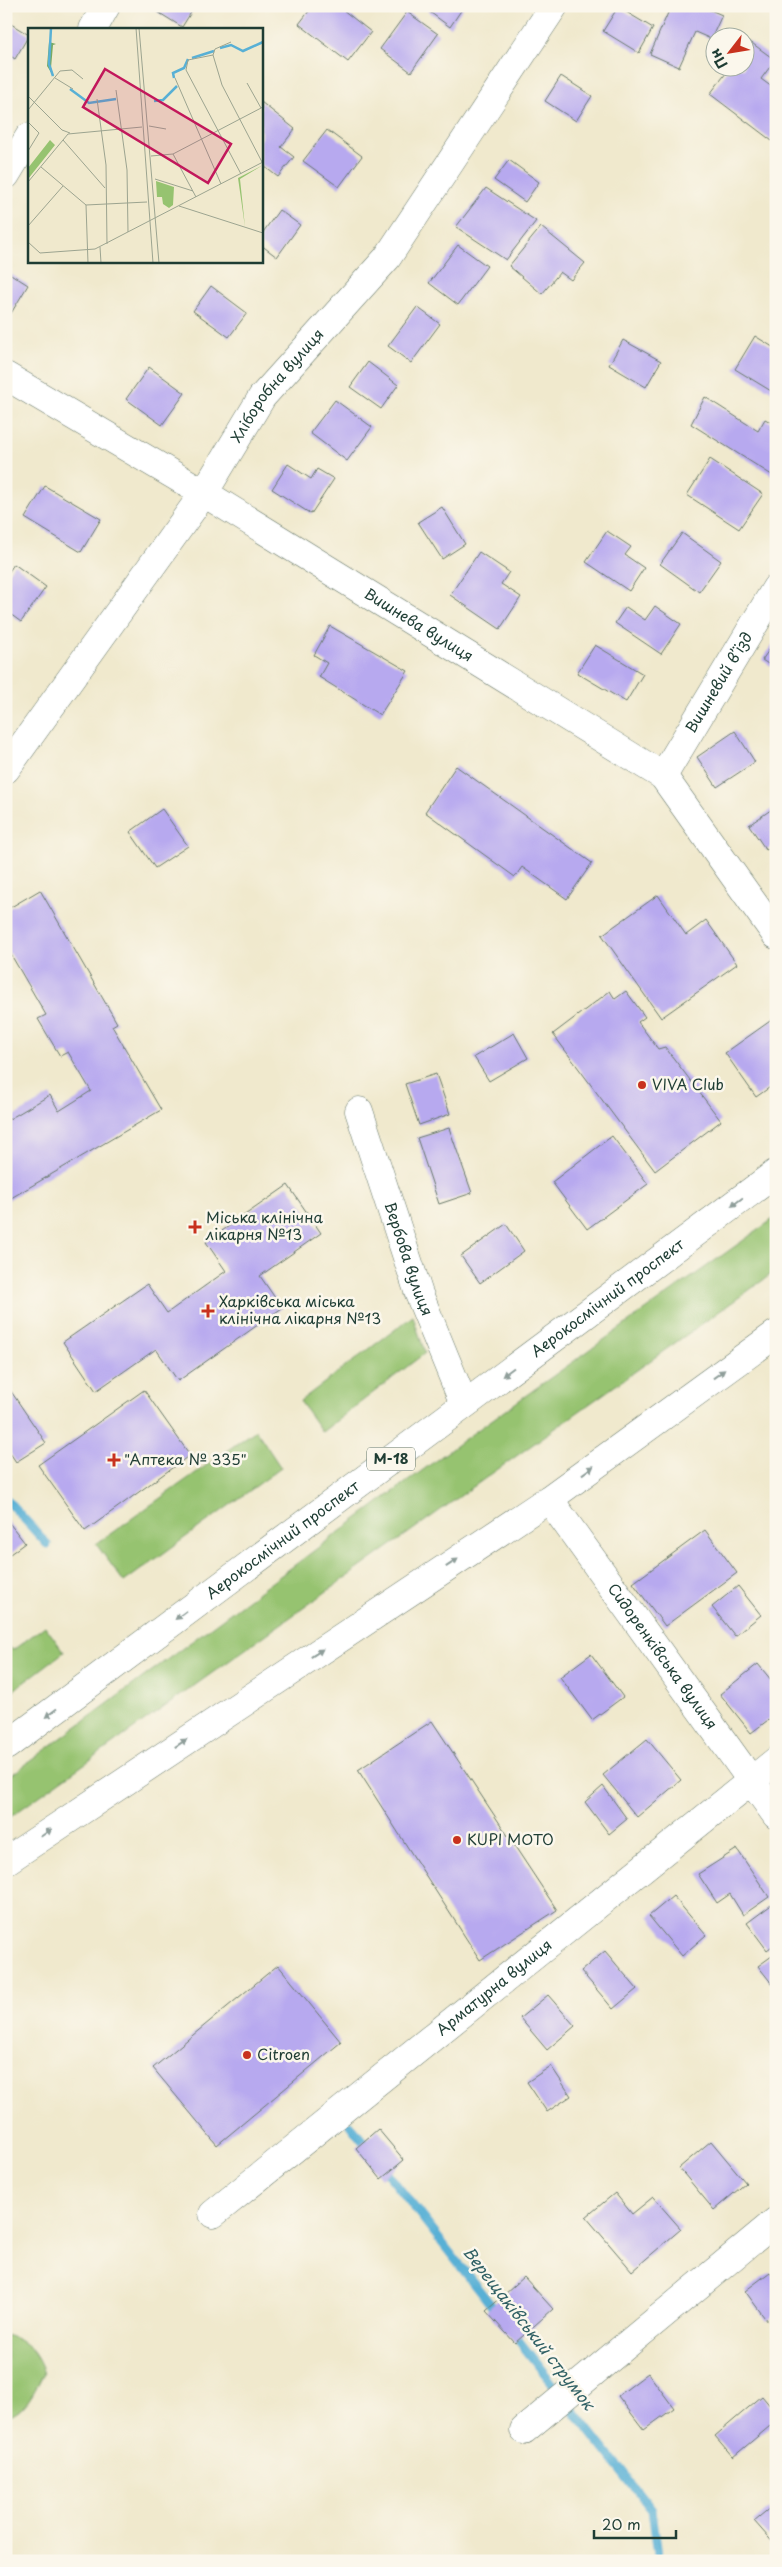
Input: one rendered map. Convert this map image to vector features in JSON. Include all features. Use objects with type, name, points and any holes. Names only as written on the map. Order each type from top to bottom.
[{"type":"street","points":[[94,28],[106,6]]},
{"type":"street","name":"Хліборобна вулиця","points":[[6,769],[204,493],[262,397],[387,258],[554,6]]},
{"type":"street","points":[[6,175],[28,139]]},
{"type":"street","name":"Вишнева вулиця","points":[[6,376],[204,493],[663,776],[776,935]]},
{"type":"street","name":"Вишневий в’їзд","points":[[663,776],[776,588]]},
{"type":"street","name":"Вербова вулиця","points":[[359,1111],[419,1294],[464,1404]]},
{"type":"street","name":"Аерокосмічний проспект","points":[[6,1746],[776,1173]]},
{"type":"street","points":[[6,1861],[549,1499],[776,1334]]},
{"type":"street","name":"Сидоренківська вулиця","points":[[549,1499],[776,1815]]},
{"type":"street","name":"Арматурна вулиця","points":[[213,2214],[776,1761]]},
{"type":"street","points":[[524,2430],[776,2221]]},
{"type":"green space","points":[[776,1217],[776,1271],[6,1820],[6,1779],[462,1441]]},
{"type":"green space","points":[[413,1316],[425,1353],[322,1432],[300,1401]]},
{"type":"green space","points":[[256,1430],[281,1468],[124,1582],[96,1544]]},
{"type":"green space","points":[[45,1626],[64,1652],[6,1696],[6,1645],[13,1650]]},
{"type":"green space","points":[[6,2335],[26,2344],[38,2359],[44,2373],[24,2406],[13,2415],[6,2417]]},
{"type":"building","points":[[154,6],[195,6],[182,27],[153,9]]},
{"type":"building","points":[[313,6],[338,6],[371,32],[348,62],[299,24]]},
{"type":"building","points":[[430,6],[464,6],[450,27],[427,10]]},
{"type":"building","points":[[671,6],[701,6],[722,15],[716,28],[704,28],[704,36],[695,32],[679,67],[650,54]]},
{"type":"building","points":[[618,7],[653,28],[639,53],[603,31]]},
{"type":"building","points":[[407,12],[438,34],[411,72],[380,49]]},
{"type":"building","points":[[6,21],[28,34],[28,37],[15,59],[6,53]]},
{"type":"building","points":[[754,45],[775,60],[761,79],[776,90],[776,144],[710,94],[722,78],[754,78]]},
{"type":"building","points":[[561,76],[592,96],[576,121],[545,101]]},
{"type":"building","points":[[262,103],[295,129],[281,147],[294,157],[278,177],[262,165]]},
{"type":"building","points":[[327,130],[362,156],[339,187],[303,161]]},
{"type":"building","points":[[509,160],[539,182],[525,202],[494,180]]},
{"type":"building","points":[[486,188],[536,221],[506,260],[456,227]]},
{"type":"building","points":[[279,210],[300,225],[277,257],[262,246],[262,234]]},
{"type":"building","points":[[541,227],[585,263],[571,280],[560,272],[542,294],[509,266]]},
{"type":"building","points":[[458,245],[487,266],[458,305],[429,283]]},
{"type":"building","points":[[6,271],[28,285],[10,315],[6,313]]},
{"type":"building","points":[[211,286],[247,313],[229,337],[193,311]]},
{"type":"building","points":[[417,307],[440,324],[411,363],[388,346]]},
{"type":"building","points":[[755,336],[776,349],[776,394],[735,369]]},
{"type":"building","points":[[623,340],[661,361],[646,387],[609,365]]},
{"type":"building","points":[[368,362],[398,385],[381,409],[350,387]]},
{"type":"building","points":[[149,367],[185,393],[162,425],[126,399]]},
{"type":"building","points":[[705,397],[758,431],[765,419],[776,425],[775,477],[691,424]]},
{"type":"building","points":[[335,400],[372,427],[347,461],[310,433]]},
{"type":"building","points":[[710,459],[763,494],[739,529],[687,495]]},
{"type":"building","points":[[288,464],[311,479],[317,469],[334,479],[311,514],[272,489]]},
{"type":"building","points":[[45,486],[101,519],[81,552],[25,518]]},
{"type":"building","points":[[442,507],[465,544],[442,559],[418,522]]},
{"type":"building","points":[[607,531],[631,547],[625,555],[644,568],[629,591],[586,562]]},
{"type":"building","points":[[682,533],[721,561],[699,592],[660,564]]},
{"type":"building","points":[[479,552],[509,572],[501,584],[521,597],[500,629],[450,595]]},
{"type":"building","points":[[14,564],[46,587],[21,622],[6,611],[6,576]]},
{"type":"building","points":[[655,606],[681,624],[661,654],[615,623],[626,607],[645,620]]},
{"type":"building","points":[[330,626],[408,671],[380,715],[319,677],[327,663],[314,655]]},
{"type":"building","points":[[6,635],[11,639],[6,645]]},
{"type":"building","points":[[776,640],[776,669],[762,660]]},
{"type":"building","points":[[595,645],[643,674],[626,702],[577,673]]},
{"type":"building","points":[[735,731],[755,762],[717,787],[697,757]]},
{"type":"building","points":[[456,766],[592,863],[567,899],[522,867],[515,877],[425,812]]},
{"type":"building","points":[[775,807],[776,844],[766,850],[749,825]]},
{"type":"building","points":[[162,809],[188,846],[155,868],[130,832]]},
{"type":"building","points":[[40,890],[117,1023],[112,1026],[161,1110],[6,1201],[6,1121],[50,1095],[59,1111],[91,1091],[68,1052],[60,1056],[38,1019],[46,1015],[10,953],[6,955],[6,910]]},
{"type":"building","points":[[658,895],[686,935],[706,920],[737,964],[661,1018],[602,935]]},
{"type":"building","name":"VIVA Club","points":[[610,991],[615,999],[626,991],[645,1017],[638,1022],[658,1049],[665,1047],[721,1121],[655,1171],[553,1034]]},
{"type":"building","points":[[773,1019],[776,1024],[776,1083],[756,1097],[725,1053]]},
{"type":"building","points":[[514,1033],[528,1058],[489,1081],[474,1057]]},
{"type":"building","points":[[436,1074],[450,1114],[419,1125],[405,1084]]},
{"type":"building","points":[[449,1128],[472,1193],[439,1204],[417,1138]]},
{"type":"building","points":[[612,1136],[648,1184],[587,1229],[552,1182]]},
{"type":"building","name":"Харківська міська клінічна лікарня №13","points":[[288,1185],[321,1233],[260,1276],[282,1308],[178,1381],[156,1349],[96,1391],[63,1342],[147,1284],[167,1313],[226,1271],[206,1242]]},
{"type":"building","points":[[506,1224],[524,1251],[480,1283],[461,1256]]},
{"type":"building","points":[[6,1384],[46,1443],[16,1462],[6,1447]]},
{"type":"building","name":"\"Аптека № 335\"","points":[[144,1390],[190,1455],[85,1531],[38,1465]]},
{"type":"building","points":[[6,1519],[25,1543],[6,1557]]},
{"type":"building","points":[[705,1530],[737,1573],[665,1626],[633,1583]]},
{"type":"building","points":[[738,1586],[761,1615],[735,1636],[712,1607]]},
{"type":"building","points":[[591,1654],[623,1697],[592,1720],[560,1677]]},
{"type":"building","points":[[758,1664],[776,1686],[776,1714],[751,1733],[720,1694]]},
{"type":"building","name":"KUPI MOTO","points":[[432,1721],[557,1910],[480,1960],[358,1770]]},
{"type":"building","points":[[647,1739],[681,1780],[637,1817],[603,1775]]},
{"type":"building","points":[[603,1786],[627,1819],[609,1834],[585,1802]]},
{"type":"building","points":[[737,1849],[769,1897],[743,1915],[730,1894],[717,1903],[698,1874]]},
{"type":"building","points":[[673,1896],[706,1935],[682,1956],[649,1916]]},
{"type":"building","points":[[774,1903],[776,1943],[767,1950],[747,1923]]},
{"type":"building","points":[[605,1951],[637,1989],[613,2009],[581,1971]]},
{"type":"building","points":[[776,1953],[776,1989],[758,1966]]},
{"type":"building","name":"Citroen","points":[[278,1965],[341,2042],[217,2145],[153,2068]]},
{"type":"building","points":[[548,1995],[575,2026],[547,2050],[520,2018]]},
{"type":"building","points":[[551,2066],[571,2096],[547,2112],[527,2082]]},
{"type":"building","points":[[378,2129],[404,2160],[381,2179],[356,2148]]},
{"type":"building","points":[[711,2141],[746,2183],[714,2210],[679,2168]]},
{"type":"building","points":[[615,2193],[632,2214],[653,2197],[681,2229],[632,2271],[586,2217]]},
{"type":"building","points":[[770,2272],[776,2280],[776,2314],[767,2321],[745,2291]]},
{"type":"building","points":[[524,2277],[553,2309],[515,2343],[486,2311]]},
{"type":"building","points":[[648,2373],[674,2408],[644,2430],[618,2396]]},
{"type":"building","points":[[762,2396],[776,2413],[776,2421],[733,2457],[715,2436]]},
{"type":"building","points":[[776,2503],[776,2546],[754,2521]]},
{"type":"waterway","name":"Верещаківський струмок","points":[[6,1499],[47,1544]]},
{"type":"waterway","name":"Верещаківський струмок","points":[[350,2125],[370,2150]]},
{"type":"waterway","name":"Верещаківський струмок","points":[[381,2165],[498,2314]]},
{"type":"waterway","name":"Верещаківський струмок","points":[[512,2332],[652,2510],[659,2561]]},
{"type":"place","name":"VIVA Club","points":[[642,1085]]},
{"type":"place","name":"Міська клінічна лікарня №13","points":[[195,1227]]},
{"type":"place","name":"Харківська міська клінічна лікарня №13","points":[[208,1311]]},
{"type":"place","name":"\"Аптека № 335\"","points":[[114,1460]]},
{"type":"place","name":"KUPI MOTO","points":[[457,1840]]},
{"type":"place","name":"Citroen","points":[[247,2055]]}]
